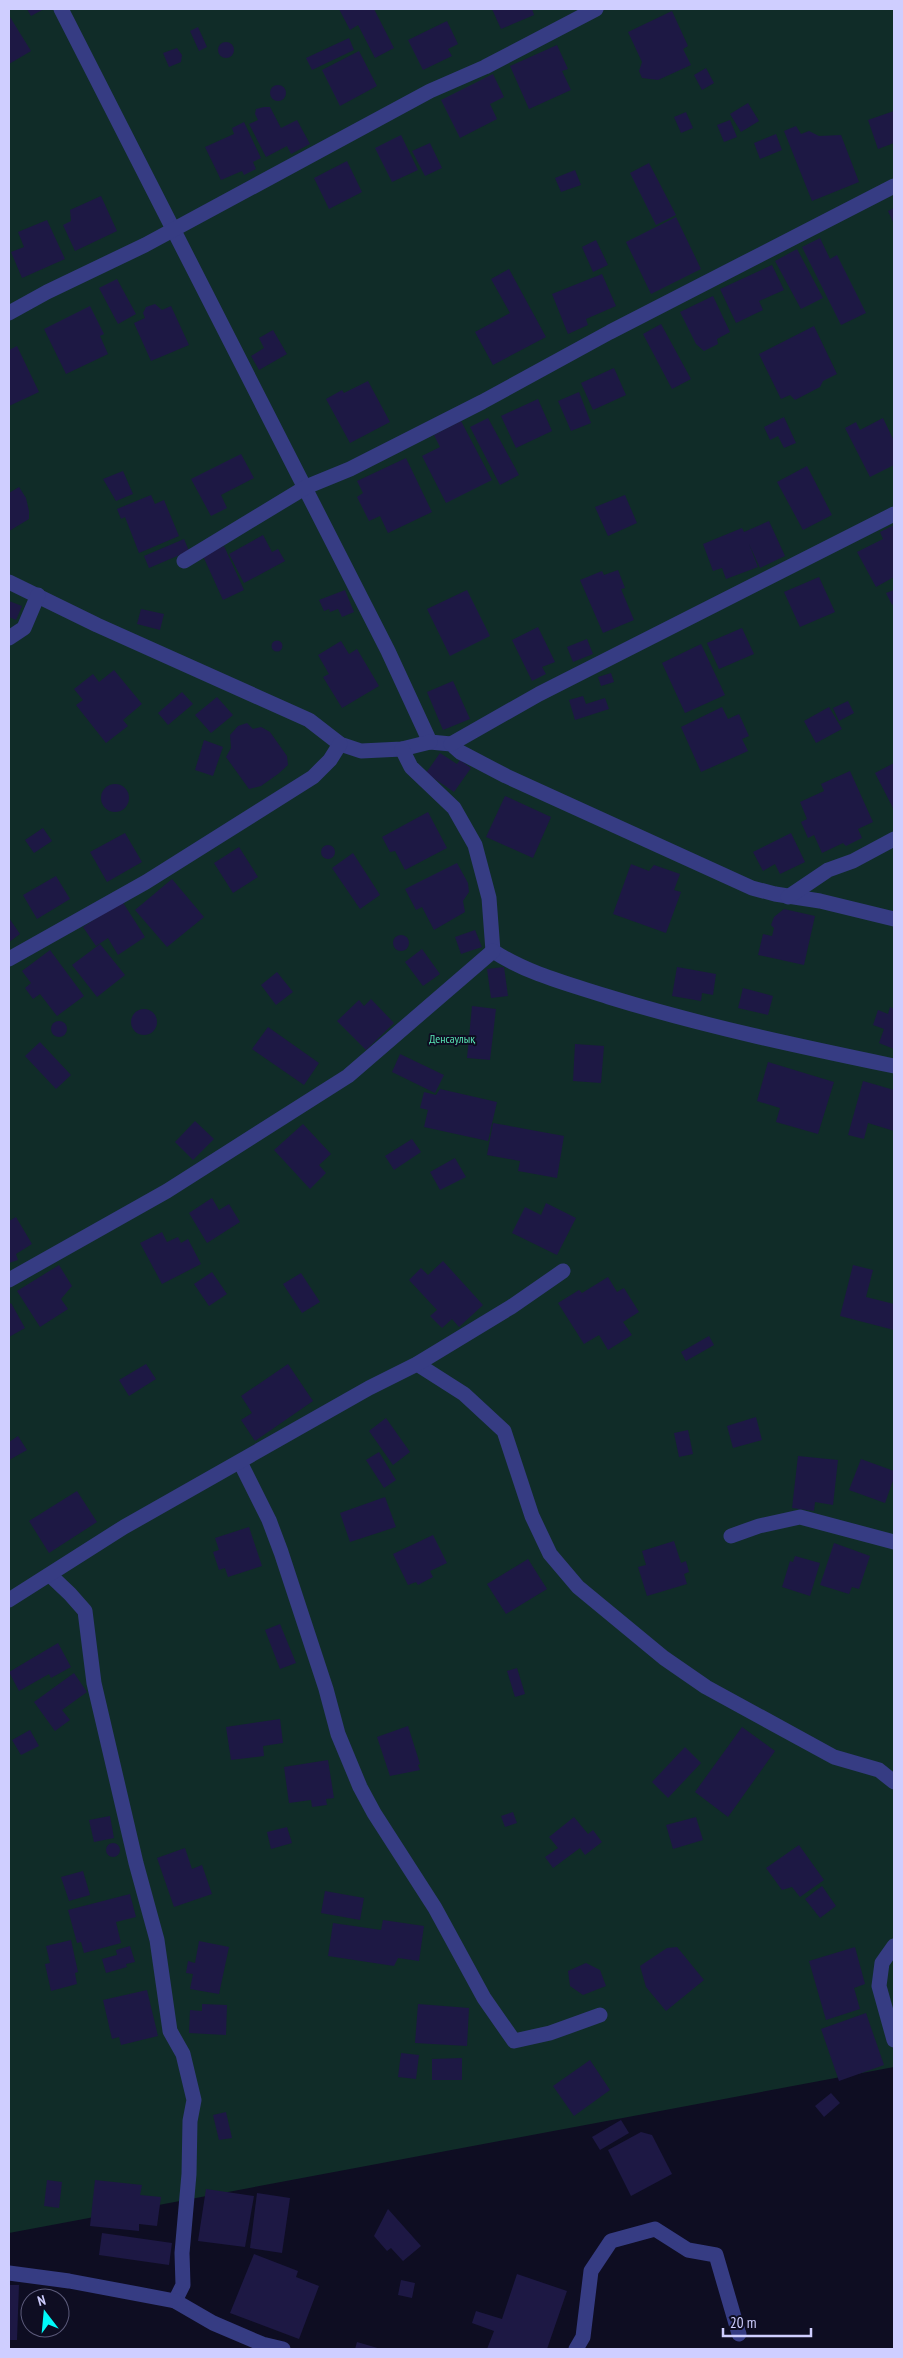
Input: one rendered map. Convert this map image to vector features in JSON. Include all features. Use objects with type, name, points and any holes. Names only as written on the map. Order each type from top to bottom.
[{"type":"street","points":[[61,9],[306,487],[388,650],[430,742]]},
{"type":"street","points":[[9,313],[174,229],[430,91],[485,68],[596,9]]},
{"type":"street","points":[[184,562],[306,487],[350,469],[482,402],[610,332],[894,186]]},
{"type":"street","points":[[9,582],[309,720],[340,744],[361,750],[402,750],[430,742],[451,744],[539,694],[894,514]]},
{"type":"street","points":[[9,638],[24,628],[38,595]]},
{"type":"street","points":[[9,959],[146,882],[313,777],[330,760],[340,744]]},
{"type":"street","points":[[451,744],[460,752],[506,776],[752,888],[820,901],[894,919]]},
{"type":"street","points":[[402,750],[411,767],[454,808],[475,845],[489,898],[493,951]]},
{"type":"street","points":[[788,896],[828,870],[853,860],[894,839]]},
{"type":"street","points":[[493,951],[511,963],[551,979],[650,1010],[788,1044],[894,1066]]},
{"type":"street","points":[[9,1280],[166,1191],[348,1076],[493,951]]},
{"type":"street","points":[[9,1600],[124,1527],[369,1388],[418,1364],[511,1307],[563,1271]]},
{"type":"street","points":[[418,1364],[464,1394],[504,1431],[532,1516],[550,1554],[578,1587],[664,1658],[706,1687],[834,1757],[879,1770],[894,1782]]},
{"type":"street","points":[[240,1462],[269,1520],[281,1552],[326,1689],[338,1734],[360,1787],[374,1813],[435,1908],[484,1998],[514,2040],[550,2033],[600,2015]]},
{"type":"street","points":[[730,1536],[759,1526],[800,1517],[894,1542]]},
{"type":"street","points":[[50,1575],[85,1611],[94,1683],[136,1864],[157,1940],[170,2031],[183,2054],[194,2100],[190,2121],[189,2174],[182,2253],[184,2286],[175,2301]]},
{"type":"street","points":[[894,1946],[882,1963],[879,1986],[894,2040]]},
{"type":"street","points":[[576,2349],[583,2337],[591,2271],[611,2241],[655,2229],[688,2250],[716,2256],[739,2334]]},
{"type":"street","points":[[9,2273],[69,2281],[175,2301],[213,2323],[262,2344],[283,2349]]},
{"type":"green space","name":"Денсаулық","points":[[9,9],[894,9],[894,2067],[9,2233]]},
{"type":"building","points":[[27,9],[44,9],[31,16]]},
{"type":"building","points":[[339,9],[374,9],[394,48],[375,58],[358,25],[350,30]]},
{"type":"building","points":[[492,9],[532,9],[534,15],[501,29]]},
{"type":"building","points":[[672,11],[688,46],[683,49],[691,65],[658,80],[642,78],[639,71],[642,62],[628,32]]},
{"type":"building","points":[[9,18],[31,51],[9,64]]},
{"type":"building","points":[[447,21],[458,44],[448,49],[452,56],[423,70],[408,40]]},
{"type":"building","points":[[198,27],[207,47],[199,51],[190,31]]},
{"type":"building","points":[[349,38],[354,50],[312,70],[306,58]]},
{"type":"building","points":[[226,42],[234,50],[226,58],[218,50]]},
{"type":"building","points":[[557,45],[568,69],[562,71],[571,90],[529,109],[510,66]]},
{"type":"building","points":[[177,48],[182,55],[181,62],[169,67],[163,53]]},
{"type":"building","points":[[359,51],[377,86],[340,106],[322,70]]},
{"type":"building","points":[[706,68],[714,83],[702,90],[694,75]]},
{"type":"building","points":[[493,74],[504,97],[490,104],[497,119],[460,138],[441,100]]},
{"type":"building","points":[[278,85],[286,93],[278,101],[270,93]]},
{"type":"building","points":[[748,103],[759,121],[741,132],[730,114]]},
{"type":"building","points":[[270,107],[281,128],[297,120],[310,144],[291,154],[287,146],[266,157],[249,124],[258,120],[255,114],[256,109]]},
{"type":"building","points":[[894,111],[894,143],[878,149],[868,120]]},
{"type":"building","points":[[686,112],[693,128],[681,133],[674,117]]},
{"type":"building","points":[[730,120],[737,137],[724,142],[717,125]]},
{"type":"building","points":[[244,122],[261,158],[253,162],[256,169],[244,175],[242,171],[221,180],[205,147],[234,134],[232,128]]},
{"type":"building","points":[[796,126],[801,134],[809,131],[819,136],[841,135],[859,182],[812,201],[784,131]]},
{"type":"building","points":[[776,134],[782,150],[760,159],[754,143]]},
{"type":"building","points":[[401,135],[418,170],[392,182],[375,148]]},
{"type":"building","points":[[430,143],[442,168],[425,176],[412,151]]},
{"type":"building","points":[[347,161],[362,192],[329,209],[314,178]]},
{"type":"building","points":[[649,163],[676,215],[656,225],[630,173]]},
{"type":"building","points":[[575,170],[581,185],[561,192],[555,178]]},
{"type":"building","points":[[101,196],[117,231],[75,251],[63,225],[71,221],[70,210]]},
{"type":"building","points":[[894,208],[894,224],[888,211]]},
{"type":"building","points":[[676,217],[701,269],[651,294],[626,242]]},
{"type":"building","points":[[47,220],[65,259],[22,278],[11,252],[24,247],[18,232]]},
{"type":"building","points":[[820,238],[830,259],[837,255],[866,313],[841,325],[802,247]]},
{"type":"building","points":[[596,240],[608,265],[593,272],[582,247]]},
{"type":"building","points":[[797,249],[823,298],[801,309],[775,261]]},
{"type":"building","points":[[772,265],[784,290],[759,301],[763,310],[736,323],[720,289]]},
{"type":"building","points":[[509,269],[546,337],[493,365],[475,332],[510,313],[491,279]]},
{"type":"building","points":[[602,274],[616,306],[586,319],[588,325],[568,334],[552,294]]},
{"type":"building","points":[[117,279],[136,314],[118,324],[99,288]]},
{"type":"building","points":[[713,296],[730,332],[717,339],[718,344],[704,351],[696,344],[680,312]]},
{"type":"building","points":[[155,304],[162,310],[171,306],[189,345],[151,361],[134,323],[145,318],[143,313],[146,307]]},
{"type":"building","points":[[90,306],[104,334],[100,336],[108,354],[66,374],[44,329]]},
{"type":"building","points":[[661,324],[691,379],[672,389],[643,334]]},
{"type":"building","points":[[814,326],[837,374],[823,381],[820,387],[795,400],[790,395],[781,399],[759,354]]},
{"type":"building","points":[[273,330],[287,354],[259,370],[251,356],[264,348],[259,338]]},
{"type":"building","points":[[17,346],[39,392],[9,406],[9,350]]},
{"type":"building","points":[[614,368],[626,395],[593,410],[581,383]]},
{"type":"building","points":[[368,381],[390,422],[350,443],[326,399],[342,390],[344,393]]},
{"type":"building","points":[[579,392],[591,423],[571,431],[558,401]]},
{"type":"building","points":[[538,399],[552,431],[516,448],[501,416]]},
{"type":"building","points":[[784,417],[796,443],[784,448],[778,436],[770,440],[764,427]]},
{"type":"building","points":[[488,418],[519,475],[500,485],[470,427]]},
{"type":"building","points":[[883,418],[894,441],[894,465],[870,477],[845,428],[856,422],[860,430]]},
{"type":"building","points":[[461,421],[492,480],[446,503],[422,456],[440,447],[434,435]]},
{"type":"building","points":[[241,454],[254,478],[221,495],[227,508],[211,516],[191,479]]},
{"type":"building","points":[[406,458],[432,512],[388,533],[380,516],[369,521],[357,497],[363,493],[357,481]]},
{"type":"building","points":[[807,466],[832,515],[803,530],[777,482]]},
{"type":"building","points":[[123,471],[133,494],[116,501],[103,479]]},
{"type":"building","points":[[19,487],[26,498],[29,519],[9,531],[9,493]]},
{"type":"building","points":[[151,495],[155,504],[164,500],[179,536],[139,553],[125,517],[121,519],[117,509]]},
{"type":"building","points":[[625,495],[637,523],[608,536],[595,507]]},
{"type":"building","points":[[769,521],[785,556],[760,568],[749,544],[758,567],[726,579],[722,568],[713,571],[703,544],[742,528],[744,532]]},
{"type":"building","points":[[894,525],[894,577],[876,587],[857,552],[883,539],[880,532]]},
{"type":"building","points":[[263,535],[272,552],[278,549],[285,561],[244,583],[229,554]]},
{"type":"building","points":[[184,539],[189,551],[149,568],[144,556]]},
{"type":"building","points":[[224,546],[244,590],[223,600],[203,556]]},
{"type":"building","points":[[618,570],[625,588],[621,589],[634,620],[603,633],[580,580],[602,571],[604,575]]},
{"type":"building","points":[[819,577],[835,612],[800,627],[784,592]]},
{"type":"building","points":[[345,590],[354,612],[342,617],[338,609],[330,612],[329,609],[324,611],[319,600]]},
{"type":"building","points":[[467,590],[490,636],[450,656],[427,609]]},
{"type":"building","points":[[894,590],[894,603],[892,605],[886,593]]},
{"type":"building","points":[[9,601],[22,606],[16,620],[9,617]]},
{"type":"building","points":[[141,609],[164,614],[160,630],[137,624]]},
{"type":"building","points":[[538,627],[555,662],[542,667],[546,674],[532,681],[512,640]]},
{"type":"building","points":[[742,628],[754,654],[719,669],[707,643]]},
{"type":"building","points":[[587,639],[593,654],[573,662],[567,647]]},
{"type":"building","points":[[275,641],[279,641],[282,646],[281,650],[275,651],[272,648],[272,644]]},
{"type":"building","points":[[341,641],[349,654],[357,649],[379,686],[342,708],[323,677],[329,674],[318,655]]},
{"type":"building","points":[[701,644],[725,695],[685,713],[662,663]]},
{"type":"building","points":[[114,670],[142,704],[123,720],[128,726],[106,743],[76,705],[83,700],[74,689],[93,674],[99,682]]},
{"type":"building","points":[[611,673],[614,682],[601,686],[598,677]]},
{"type":"building","points":[[453,681],[470,719],[443,730],[427,692]]},
{"type":"building","points":[[182,692],[193,704],[168,725],[158,713]]},
{"type":"building","points":[[583,696],[586,704],[605,698],[609,709],[575,720],[569,700]]},
{"type":"building","points":[[217,697],[233,715],[211,733],[195,715]]},
{"type":"building","points":[[848,701],[854,713],[839,721],[833,708]]},
{"type":"building","points":[[722,707],[728,719],[739,714],[749,736],[742,739],[748,751],[701,772],[681,727]]},
{"type":"building","points":[[829,707],[842,729],[816,743],[804,721]]},
{"type":"building","points":[[247,723],[253,729],[261,727],[270,732],[287,756],[288,765],[261,786],[249,789],[226,757],[231,748],[230,735],[238,726]]},
{"type":"building","points":[[204,740],[223,747],[213,776],[195,770]]},
{"type":"building","points":[[440,753],[457,764],[460,760],[471,768],[454,792],[426,773]]},
{"type":"building","points":[[894,763],[894,810],[875,773]]},
{"type":"building","points":[[850,771],[873,822],[858,829],[862,838],[846,846],[843,843],[822,853],[814,835],[808,838],[801,822],[807,819],[800,802],[824,791],[821,784]]},
{"type":"building","points":[[115,784],[125,788],[129,798],[125,808],[115,812],[105,808],[101,798],[105,788]]},
{"type":"building","points":[[505,796],[551,817],[533,858],[486,837]]},
{"type":"building","points":[[428,812],[447,848],[405,870],[395,851],[390,852],[382,837]]},
{"type":"building","points":[[43,828],[52,841],[34,853],[25,840]]},
{"type":"building","points":[[125,833],[142,862],[107,882],[90,852]]},
{"type":"building","points":[[791,833],[805,862],[780,874],[775,864],[763,871],[753,852]]},
{"type":"building","points":[[325,845],[331,845],[335,852],[331,859],[325,859],[321,855],[321,849]]},
{"type":"building","points":[[239,847],[258,877],[233,893],[214,863]]},
{"type":"building","points":[[353,853],[380,895],[360,909],[332,868]]},
{"type":"building","points":[[457,863],[468,883],[469,892],[463,901],[465,912],[434,930],[422,907],[416,910],[405,889]]},
{"type":"building","points":[[631,864],[649,871],[654,865],[680,874],[674,890],[681,892],[666,933],[613,914]]},
{"type":"building","points":[[56,876],[70,899],[37,919],[23,895]]},
{"type":"building","points":[[172,879],[204,917],[167,947],[135,910]]},
{"type":"building","points":[[122,901],[145,937],[118,955],[108,938],[96,946],[83,927]]},
{"type":"building","points":[[784,909],[815,916],[804,965],[758,955],[763,934],[772,936],[774,928],[771,925],[774,917]]},
{"type":"building","points":[[9,918],[20,934],[9,942]]},
{"type":"building","points":[[475,930],[482,947],[461,954],[455,937]]},
{"type":"building","points":[[401,935],[409,943],[401,951],[393,943]]},
{"type":"building","points":[[100,944],[125,975],[97,997],[72,965]]},
{"type":"building","points":[[422,949],[440,974],[423,986],[405,962]]},
{"type":"building","points":[[50,950],[84,996],[57,1016],[40,994],[33,999],[25,988],[31,983],[22,971]]},
{"type":"building","points":[[504,967],[508,996],[491,998],[487,969]]},
{"type":"building","points":[[677,967],[716,974],[713,995],[702,993],[701,1001],[672,996]]},
{"type":"building","points":[[277,972],[293,992],[276,1005],[261,985]]},
{"type":"building","points":[[743,988],[773,996],[768,1015],[738,1008]]},
{"type":"building","points":[[371,999],[394,1023],[366,1050],[337,1021],[359,1000],[364,1006]]},
{"type":"building","points":[[472,1006],[496,1009],[490,1060],[467,1058]]},
{"type":"building","points":[[890,1007],[894,1009],[894,1049],[879,1043],[884,1029],[873,1025],[878,1010],[888,1014]]},
{"type":"building","points":[[144,1009],[153,1013],[157,1022],[153,1031],[144,1035],[135,1031],[131,1022],[135,1013]]},
{"type":"building","points":[[56,1021],[62,1021],[67,1026],[65,1035],[56,1037],[51,1032],[51,1026]]},
{"type":"building","points":[[268,1027],[319,1063],[304,1085],[252,1049]]},
{"type":"building","points":[[40,1042],[71,1075],[56,1089],[25,1056]]},
{"type":"building","points":[[575,1044],[604,1046],[601,1083],[573,1081]]},
{"type":"building","points":[[400,1054],[444,1075],[435,1093],[392,1072]]},
{"type":"building","points":[[768,1062],[834,1082],[818,1134],[776,1122],[780,1108],[757,1101]]},
{"type":"building","points":[[863,1081],[894,1090],[894,1131],[868,1123],[864,1139],[848,1135]]},
{"type":"building","points":[[440,1089],[497,1102],[488,1141],[424,1127],[428,1110],[420,1108],[424,1092],[436,1095]]},
{"type":"building","points":[[195,1121],[214,1139],[193,1160],[175,1142]]},
{"type":"building","points":[[493,1123],[564,1136],[557,1178],[518,1171],[520,1161],[487,1155]]},
{"type":"building","points":[[303,1124],[331,1154],[319,1165],[326,1173],[310,1189],[274,1150]]},
{"type":"building","points":[[412,1139],[421,1152],[394,1170],[385,1156]]},
{"type":"building","points":[[455,1158],[466,1177],[440,1190],[430,1172]]},
{"type":"building","points":[[212,1198],[219,1210],[229,1204],[240,1222],[207,1243],[189,1213]]},
{"type":"building","points":[[546,1203],[576,1218],[557,1255],[512,1233],[525,1207],[541,1215]]},
{"type":"building","points":[[16,1217],[32,1244],[16,1254],[18,1260],[9,1263],[9,1221]]},
{"type":"building","points":[[162,1232],[167,1242],[178,1237],[181,1243],[188,1239],[201,1264],[162,1284],[140,1243]]},
{"type":"building","points":[[443,1261],[483,1305],[459,1327],[452,1319],[442,1328],[430,1316],[437,1310],[409,1280],[421,1268],[428,1275]]},
{"type":"building","points":[[59,1265],[72,1286],[61,1299],[68,1309],[40,1327],[17,1291]]},
{"type":"building","points":[[853,1265],[873,1270],[866,1297],[894,1304],[894,1330],[840,1316]]},
{"type":"building","points":[[212,1272],[227,1294],[209,1306],[194,1284]]},
{"type":"building","points":[[301,1273],[320,1302],[302,1313],[283,1284]]},
{"type":"building","points":[[608,1277],[617,1292],[624,1288],[639,1312],[623,1322],[632,1335],[608,1350],[599,1335],[584,1344],[558,1303],[579,1290],[582,1293]]},
{"type":"building","points":[[11,1303],[25,1328],[9,1337],[9,1305]]},
{"type":"building","points":[[709,1336],[714,1345],[686,1361],[681,1352]]},
{"type":"building","points":[[146,1364],[156,1379],[129,1396],[119,1380]]},
{"type":"building","points":[[288,1364],[313,1401],[255,1441],[241,1420],[252,1413],[241,1396]]},
{"type":"building","points":[[756,1417],[762,1440],[733,1448],[727,1426]]},
{"type":"building","points":[[386,1418],[410,1452],[393,1465],[369,1431]]},
{"type":"building","points":[[688,1430],[693,1454],[679,1457],[674,1433]]},
{"type":"building","points":[[18,1436],[27,1450],[9,1460],[9,1442]]},
{"type":"building","points":[[379,1452],[396,1480],[384,1488],[366,1460]]},
{"type":"building","points":[[798,1456],[838,1460],[833,1505],[815,1502],[814,1511],[792,1508]]},
{"type":"building","points":[[861,1459],[894,1471],[894,1478],[885,1503],[849,1490]]},
{"type":"building","points":[[77,1491],[97,1522],[49,1553],[29,1521]]},
{"type":"building","points":[[385,1497],[396,1527],[350,1542],[340,1513]]},
{"type":"building","points":[[249,1527],[262,1566],[228,1577],[225,1568],[219,1570],[213,1552],[219,1550],[215,1538]]},
{"type":"building","points":[[433,1535],[447,1563],[430,1571],[433,1577],[418,1585],[416,1582],[408,1585],[393,1554]]},
{"type":"building","points":[[674,1541],[681,1563],[686,1561],[689,1572],[684,1574],[687,1584],[647,1596],[638,1567],[646,1565],[642,1551]]},
{"type":"building","points":[[834,1543],[870,1556],[859,1589],[852,1587],[849,1594],[820,1585]]},
{"type":"building","points":[[795,1556],[820,1563],[810,1596],[782,1587],[790,1561],[793,1562]]},
{"type":"building","points":[[528,1559],[547,1589],[506,1614],[487,1584]]},
{"type":"building","points":[[280,1624],[296,1663],[280,1669],[265,1630]]},
{"type":"building","points":[[58,1643],[71,1667],[51,1678],[49,1674],[19,1691],[9,1672]]},
{"type":"building","points":[[517,1668],[525,1694],[515,1697],[507,1671]]},
{"type":"building","points":[[74,1673],[87,1692],[62,1710],[70,1720],[55,1731],[34,1702]]},
{"type":"building","points":[[280,1719],[283,1743],[263,1746],[264,1756],[231,1760],[226,1727]]},
{"type":"building","points":[[408,1726],[420,1764],[418,1765],[420,1770],[390,1776],[377,1737]]},
{"type":"building","points":[[742,1727],[775,1751],[728,1817],[695,1792]]},
{"type":"building","points":[[30,1730],[39,1746],[21,1755],[12,1740]]},
{"type":"building","points":[[685,1747],[701,1763],[668,1798],[652,1782]]},
{"type":"building","points":[[328,1760],[334,1798],[326,1799],[327,1805],[312,1807],[311,1800],[289,1803],[284,1767]]},
{"type":"building","points":[[513,1812],[517,1823],[505,1827],[501,1816]]},
{"type":"building","points":[[110,1816],[114,1838],[94,1842],[89,1820]]},
{"type":"building","points":[[574,1817],[588,1834],[593,1830],[602,1842],[585,1855],[580,1848],[553,1868],[545,1857],[558,1848],[549,1837]]},
{"type":"building","points":[[696,1817],[703,1840],[673,1849],[666,1825]]},
{"type":"building","points":[[287,1827],[292,1843],[271,1849],[267,1832]]},
{"type":"building","points":[[110,1843],[116,1843],[120,1850],[116,1857],[110,1857],[106,1853],[106,1847]]},
{"type":"building","points":[[799,1845],[824,1880],[800,1897],[792,1887],[782,1890],[766,1868]]},
{"type":"building","points":[[185,1848],[192,1869],[202,1865],[212,1894],[174,1907],[157,1858]]},
{"type":"building","points":[[83,1871],[90,1895],[69,1901],[61,1877]]},
{"type":"building","points":[[822,1886],[836,1906],[820,1918],[805,1899]]},
{"type":"building","points":[[325,1891],[364,1898],[360,1920],[321,1913]]},
{"type":"building","points":[[130,1894],[136,1917],[116,1922],[121,1943],[84,1953],[81,1942],[77,1943],[68,1910]]},
{"type":"building","points":[[383,1920],[424,1926],[419,1961],[398,1958],[394,1966],[328,1956],[333,1923],[381,1930]]},
{"type":"building","points":[[71,1940],[78,1972],[75,1973],[77,1984],[51,1991],[45,1964],[50,1963],[46,1946]]},
{"type":"building","points":[[199,1941],[229,1947],[219,1994],[190,1989],[193,1974],[186,1973],[188,1961],[195,1963]]},
{"type":"building","points":[[130,1946],[135,1962],[126,1964],[127,1967],[106,1973],[102,1959],[117,1955],[116,1950]]},
{"type":"building","points":[[677,1947],[704,1980],[666,2011],[646,1987],[640,1966],[667,1948]]},
{"type":"building","points":[[855,1947],[865,1984],[854,1988],[860,2009],[826,2020],[809,1961]]},
{"type":"building","points":[[586,1963],[600,1970],[606,1986],[583,1995],[570,1986],[568,1971]]},
{"type":"building","points":[[147,1990],[158,2036],[121,2045],[119,2037],[112,2039],[103,2000]]},
{"type":"building","points":[[202,2004],[227,2005],[226,2035],[189,2033],[190,2010],[202,2011]]},
{"type":"building","points":[[418,2004],[469,2008],[467,2046],[415,2043]]},
{"type":"building","points":[[866,2013],[884,2065],[839,2081],[821,2029]]},
{"type":"building","points":[[401,2053],[419,2055],[416,2079],[398,2077]]},
{"type":"building","points":[[462,2058],[462,2080],[432,2080],[432,2059]]},
{"type":"building","points":[[590,2060],[610,2090],[574,2116],[553,2086]]},
{"type":"building","points":[[831,2093],[840,2103],[824,2117],[815,2106]]},
{"type":"building","points":[[226,2112],[232,2138],[219,2140],[213,2115]]},
{"type":"building","points":[[621,2120],[629,2133],[600,2150],[592,2137]]},
{"type":"building","points":[[641,2132],[652,2135],[672,2174],[631,2196],[608,2150]]},
{"type":"building","points":[[47,2180],[62,2182],[59,2208],[44,2206]]},
{"type":"building","points":[[95,2180],[142,2185],[140,2195],[161,2197],[157,2226],[139,2224],[139,2231],[90,2226]]},
{"type":"building","points":[[206,2189],[254,2196],[245,2247],[198,2241]]},
{"type":"building","points":[[257,2193],[290,2198],[282,2253],[250,2248]]},
{"type":"building","points":[[388,2209],[421,2246],[403,2261],[391,2248],[387,2251],[374,2236]]},
{"type":"building","points":[[102,2233],[172,2243],[169,2265],[99,2255]]},
{"type":"building","points":[[254,2254],[298,2271],[296,2277],[319,2286],[299,2339],[230,2313]]},
{"type":"building","points":[[517,2274],[567,2291],[547,2349],[487,2349],[494,2331],[472,2323],[476,2311],[502,2319]]},
{"type":"building","points":[[401,2280],[415,2283],[412,2298],[398,2295]]},
{"type":"building","points":[[9,2285],[19,2285],[17,2340],[9,2340]]},
{"type":"building","points":[[357,2342],[381,2349],[355,2349]]}]
